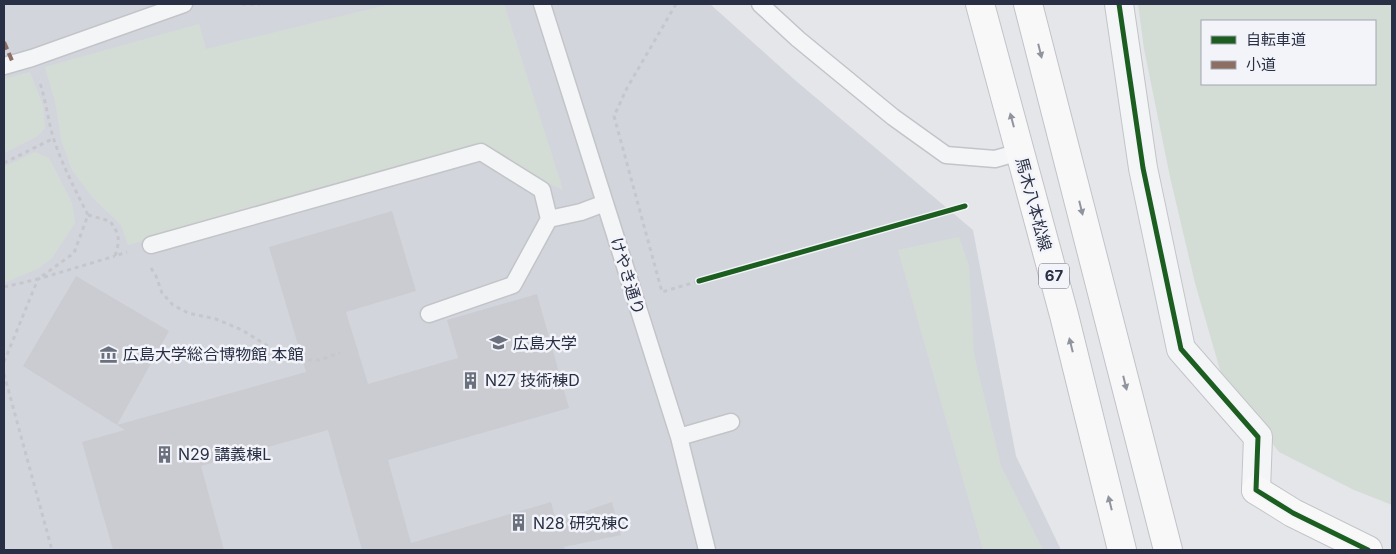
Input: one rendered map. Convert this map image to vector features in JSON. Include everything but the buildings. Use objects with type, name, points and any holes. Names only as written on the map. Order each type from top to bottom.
[{"type":"main road","name":"馬木八本松線","points":[[980,4],[1064,315],[1122,550]]},
{"type":"main road","points":[[1028,4],[1168,550]]},
{"type":"main road","points":[[1256,490],[1293,513],[1368,550]]},
{"type":"street","points":[[1120,4],[1143,168],[1181,349],[1258,437],[1256,490]]},
{"type":"lane","points":[[4,66],[32,58],[184,4]]},
{"type":"lane","name":"けやき通り","points":[[542,4],[679,437],[707,550]]},
{"type":"lane","points":[[760,4],[798,39],[893,117],[946,155],[995,159],[1020,152]]},
{"type":"lane","points":[[151,245],[480,152],[542,190],[549,220],[513,285],[430,314]]},
{"type":"lane","points":[[549,220],[605,204]]},
{"type":"lane","points":[[679,437],[731,422]]},
{"type":"path","points":[[242,4],[260,4]]},
{"type":"path","points":[[676,4],[627,88],[614,116],[662,292],[708,279]]},
{"type":"path","points":[[32,58],[46,98],[54,138],[68,178],[88,215],[110,221],[116,230],[120,241],[115,256]]},
{"type":"path","points":[[4,163],[54,138]]},
{"type":"path","points":[[4,362],[38,278],[74,253],[88,215]]},
{"type":"path","points":[[4,287],[151,245]]},
{"type":"path","points":[[133,250],[148,263],[156,276],[162,293],[174,305],[188,313],[216,319],[242,330],[290,360],[319,360],[340,353]]},
{"type":"path","points":[[4,377],[52,550]]},
{"type":"shaded area","name":"広島大学","points":[[4,4],[710,4],[796,81],[973,230],[1016,456],[1061,550],[4,550]]},
{"type":"shaded area","points":[[391,4],[504,4],[563,190],[537,178],[487,148],[128,245],[121,225],[93,198],[72,170],[61,139],[55,101],[45,67],[199,24],[206,49]]},
{"type":"shaded area","points":[[1138,4],[1392,4],[1392,505],[1354,490],[1279,452],[1222,377],[1195,283],[1170,177],[1144,49]]},
{"type":"shaded area","points":[[30,72],[43,106],[45,128],[38,136],[4,153],[4,79]]},
{"type":"shaded area","points":[[35,152],[49,158],[72,203],[75,223],[52,258],[39,268],[4,283],[4,167]]},
{"type":"shaded area","points":[[959,237],[969,266],[974,355],[1001,466],[1043,550],[983,550],[898,250]]},
{"type":"marked path","points":[[4,42],[13,63]]},
{"type":"cycle path","points":[[1119,4],[1143,168],[1181,349],[1258,437],[1256,490],[1293,513],[1368,550]]},
{"type":"cycle path","points":[[699,281],[965,206]]},
{"type":"place","name":"広島大学","points":[[499,343]]},
{"type":"place","name":"広島大学総合博物館 本館","points":[[109,354]]},
{"type":"place","name":"N27 技術棟D","points":[[471,380]]},
{"type":"place","name":"N29 講義棟L","points":[[164,454]]},
{"type":"place","name":"N28 研究棟C","points":[[519,523]]}]
